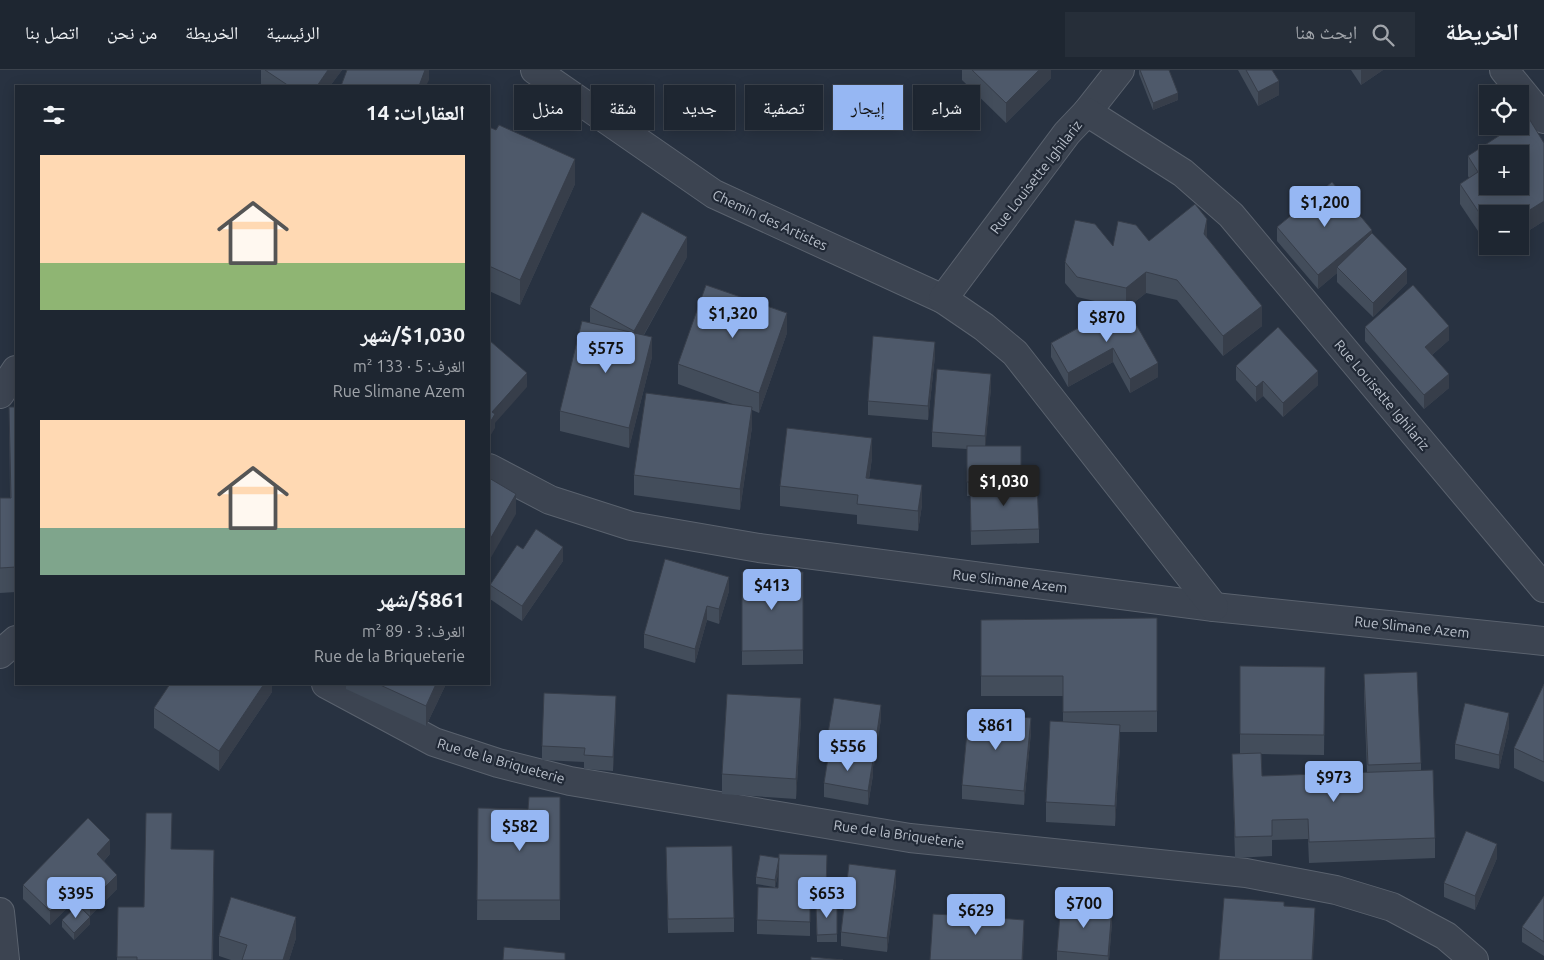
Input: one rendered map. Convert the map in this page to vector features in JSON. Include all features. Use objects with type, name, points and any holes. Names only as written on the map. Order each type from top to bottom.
[{"type":"street","name":"Chemin des Artistes","points":[[535,70],[714,194],[943,299]]},
{"type":"street","points":[[1087,112],[1120,70]]},
{"type":"street","points":[[1504,70],[1544,119]]},
{"type":"street","name":"Rue Louisette Ighilariz","points":[[943,299],[1067,133],[1087,112],[1183,173],[1232,215],[1544,588]]},
{"type":"street","points":[[943,299],[984,327],[1015,353],[1214,608]]},
{"type":"street","points":[[0,394],[15,372]]},
{"type":"street","name":"Rue Slimane Azem","points":[[490,469],[550,500],[632,526],[759,548],[1214,608],[1544,641]]},
{"type":"street","points":[[0,654],[15,641]]},
{"type":"street","name":"Rue de la Briqueterie","points":[[328,685],[434,742],[498,763],[570,781],[910,838],[1246,873],[1336,890],[1392,907],[1446,936],[1474,960]]},
{"type":"street","points":[[0,912],[5,960]]},
{"type":"building","points":[[265,70],[328,70],[318,85],[288,85]]},
{"type":"building","points":[[347,70],[425,70],[419,85],[341,85]]},
{"type":"building","points":[[972,70],[1039,70],[1006,103]]},
{"type":"building","points":[[1140,70],[1169,70],[1178,93],[1153,103]]},
{"type":"building","points":[[1246,70],[1272,70],[1279,81],[1258,92]]},
{"type":"building","points":[[1529,119],[1544,143],[1544,201],[1529,210],[1529,205],[1479,205],[1479,212],[1460,184],[1478,172],[1468,156],[1479,149],[1479,195],[1529,195],[1529,145],[1485,145],[1500,135],[1529,135]]},
{"type":"building","points":[[499,125],[575,159],[520,280],[490,266],[490,127],[496,130]]},
{"type":"building","points":[[1332,182],[1372,230],[1318,275],[1277,227]]},
{"type":"building","points":[[1195,204],[1207,219],[1204,234],[1262,306],[1223,336],[1177,280],[1146,272],[1126,288],[1077,277],[1065,262],[1075,220],[1095,224],[1113,246],[1118,221],[1136,225],[1149,241]]},
{"type":"building","points":[[642,212],[687,237],[634,331],[590,307]]},
{"type":"building","points":[[1372,233],[1407,269],[1373,303],[1337,267]]},
{"type":"building","points":[[706,285],[787,313],[759,393],[678,364]]},
{"type":"building","points":[[1413,285],[1449,326],[1425,347],[1449,374],[1424,395],[1365,327]]},
{"type":"building","points":[[1124,303],[1158,363],[1130,379],[1113,348],[1068,373],[1051,343]]},
{"type":"building","points":[[582,321],[652,337],[629,428],[560,411]]},
{"type":"building","points":[[1278,327],[1318,371],[1283,403],[1263,381],[1256,387],[1236,366]]},
{"type":"building","points":[[873,336],[935,342],[928,406],[868,401]]},
{"type":"building","points":[[490,341],[527,373],[492,412],[495,414],[490,422]]},
{"type":"building","points":[[937,369],[991,374],[985,436],[932,432]]},
{"type":"building","points":[[646,393],[752,407],[740,489],[634,475]]},
{"type":"building","points":[[9,407],[15,407],[15,567],[0,568],[0,498],[11,498]]},
{"type":"building","points":[[787,428],[872,438],[866,478],[922,485],[918,511],[857,504],[858,495],[780,486]]},
{"type":"building","points":[[967,446],[1021,446],[1021,482],[967,482]]},
{"type":"building","points":[[490,479],[516,494],[490,539]]},
{"type":"building","points":[[1037,483],[1039,529],[971,531],[970,485]]},
{"type":"building","points":[[536,529],[563,547],[522,606],[490,585],[517,545],[523,549]]},
{"type":"building","points":[[665,559],[729,577],[719,609],[707,606],[695,649],[644,634]]},
{"type":"building","points":[[742,572],[803,572],[803,650],[742,651]]},
{"type":"building","points":[[1157,618],[1157,711],[1063,712],[1063,676],[981,676],[981,620]]},
{"type":"building","points":[[1240,666],[1325,667],[1324,735],[1240,734]]},
{"type":"building","points":[[1417,672],[1421,763],[1368,765],[1364,674]]},
{"type":"building","points":[[1544,684],[1544,762],[1514,748]]},
{"type":"building","points":[[169,685],[263,685],[219,751],[154,708]]},
{"type":"building","points":[[380,685],[436,685],[426,706]]},
{"type":"building","points":[[544,693],[616,696],[613,757],[584,755],[585,748],[542,746]]},
{"type":"building","points":[[727,694],[801,698],[796,779],[722,774]]},
{"type":"building","points":[[834,698],[881,705],[874,753],[826,745]]},
{"type":"building","points":[[1465,703],[1509,713],[1499,755],[1455,744]]},
{"type":"building","points":[[969,711],[1031,718],[1024,791],[962,785]]},
{"type":"building","points":[[1050,721],[1120,725],[1115,806],[1046,802]]},
{"type":"building","points":[[829,752],[873,760],[868,791],[824,783]]},
{"type":"building","points":[[1261,753],[1262,776],[1433,770],[1435,838],[1309,842],[1308,819],[1272,820],[1272,836],[1235,837],[1232,754]]},
{"type":"building","points":[[529,797],[560,797],[560,900],[477,900],[478,808],[528,809]]},
{"type":"building","points":[[146,813],[172,813],[171,849],[214,850],[212,960],[137,960],[137,957],[117,957],[118,907],[144,907]]},
{"type":"building","points":[[88,818],[110,840],[97,854],[117,875],[90,902],[74,887],[50,911],[23,885]]},
{"type":"building","points":[[1466,831],[1497,844],[1475,896],[1444,883]]},
{"type":"building","points":[[732,846],[734,918],[668,919],[666,847]]},
{"type":"building","points":[[779,854],[827,855],[826,890],[810,889],[810,922],[757,920],[758,887],[778,888]]},
{"type":"building","points":[[760,855],[779,858],[775,880],[756,877]]},
{"type":"building","points":[[849,864],[896,870],[887,938],[841,932]]},
{"type":"building","points":[[973,894],[986,895],[985,917],[1024,920],[1022,960],[930,960],[933,914],[971,916]]},
{"type":"building","points":[[1544,896],[1544,942],[1522,927]]},
{"type":"building","points":[[231,897],[296,917],[283,960],[242,960],[247,945],[219,936]]},
{"type":"building","points":[[1224,898],[1284,902],[1284,906],[1315,908],[1312,960],[1219,960]]},
{"type":"building","points":[[1061,903],[1112,908],[1108,956],[1057,951]]},
{"type":"building","points":[[837,904],[837,934],[817,935],[816,905]]},
{"type":"building","points":[[78,905],[90,917],[74,933],[62,920]]},
{"type":"building","points":[[504,947],[565,953],[565,960],[503,960]]},
{"type":"building","points":[[811,957],[843,960],[811,960]]}]
